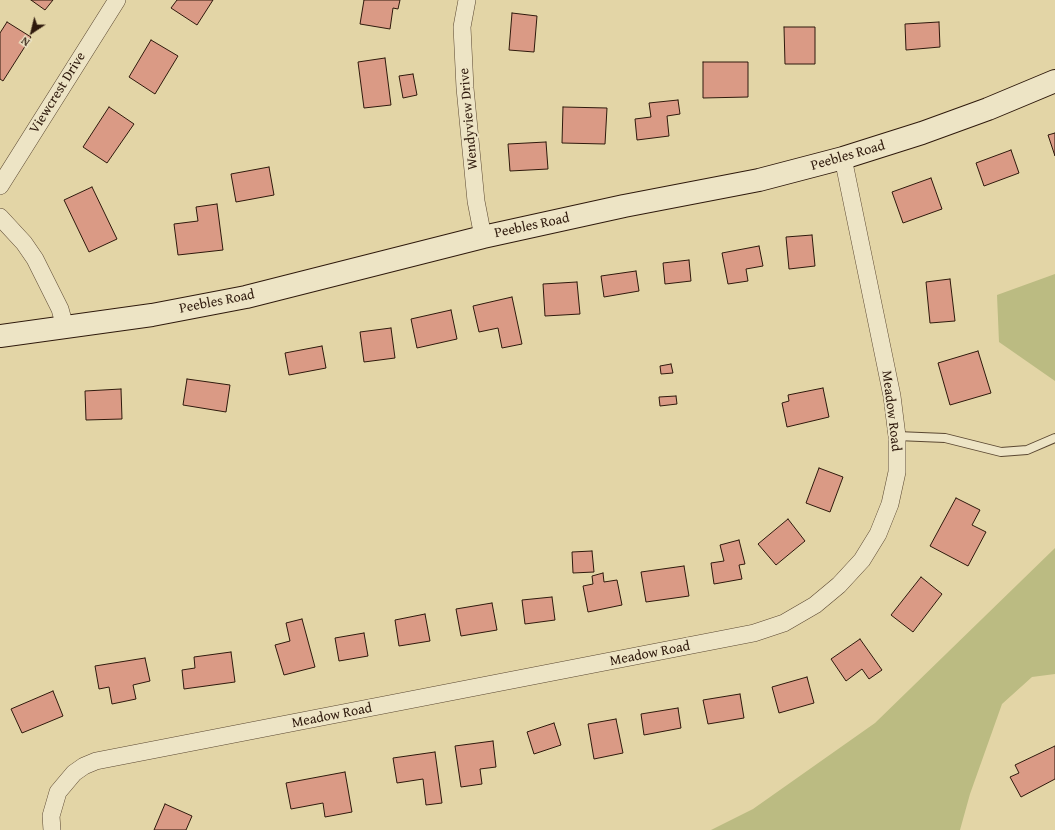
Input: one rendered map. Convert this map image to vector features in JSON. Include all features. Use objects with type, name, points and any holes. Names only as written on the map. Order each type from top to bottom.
[{"type":"street","name":"Viewcrest Drive","points":[[0,186],[117,0]]},
{"type":"street","name":"Wendyview Drive","points":[[467,0],[462,27],[465,88],[476,201],[483,237]]},
{"type":"street","name":"Peebles Road","points":[[0,336],[152,315],[246,297],[483,237],[624,206],[760,180],[844,158],[988,109],[1055,81]]},
{"type":"street","name":"Meadow Road","points":[[52,830],[51,816],[58,792],[74,773],[96,761],[754,633],[784,623],[815,605],[839,585],[862,560],[878,534],[890,504],[897,472],[897,436],[892,396],[844,158]]},
{"type":"street","points":[[0,217],[24,243],[35,259],[60,309],[65,327]]},
{"type":"lane","points":[[897,436],[946,438],[1001,452],[1027,450],[1055,438]]},
{"type":"green space","points":[[1055,274],[1055,381],[999,342],[997,295]]},
{"type":"green space","points":[[1055,548],[1055,674],[1032,677],[1002,704],[970,794],[960,830],[711,830],[753,809],[875,723]]},
{"type":"building","points":[[31,0],[53,0],[45,10]]},
{"type":"building","points":[[177,0],[213,0],[197,25],[171,8]]},
{"type":"building","points":[[364,0],[400,0],[398,9],[393,8],[390,29],[360,24]]},
{"type":"building","points":[[512,13],[537,16],[534,52],[509,50]]},
{"type":"building","points":[[7,22],[31,37],[3,81],[0,79],[0,33]]},
{"type":"building","points":[[939,22],[940,47],[906,50],[905,24]]},
{"type":"building","points":[[784,27],[815,27],[815,64],[785,64]]},
{"type":"building","points":[[151,40],[178,56],[155,94],[129,77]]},
{"type":"building","points":[[385,58],[391,105],[364,108],[358,62]]},
{"type":"building","points":[[703,62],[748,62],[748,97],[703,98]]},
{"type":"building","points":[[413,74],[417,95],[403,98],[399,76]]},
{"type":"building","points":[[678,100],[680,114],[667,116],[669,136],[637,140],[635,119],[651,117],[649,103]]},
{"type":"building","points":[[109,107],[134,124],[107,163],[83,147]]},
{"type":"building","points":[[563,107],[607,108],[605,144],[562,143]]},
{"type":"building","points":[[1055,133],[1055,156],[1048,135]]},
{"type":"building","points":[[546,142],[548,169],[510,171],[508,144]]},
{"type":"building","points":[[1011,150],[1019,173],[984,186],[976,163]]},
{"type":"building","points":[[269,167],[274,195],[236,202],[231,174]]},
{"type":"building","points":[[931,178],[942,209],[903,223],[892,192]]},
{"type":"building","points":[[92,187],[117,239],[89,252],[64,200]]},
{"type":"building","points":[[217,204],[223,250],[178,255],[174,224],[198,221],[196,207]]},
{"type":"building","points":[[812,235],[815,266],[789,269],[786,237]]},
{"type":"building","points":[[759,246],[763,266],[746,269],[748,281],[728,284],[722,253]]},
{"type":"building","points":[[689,260],[691,281],[665,284],[663,263]]},
{"type":"building","points":[[636,271],[639,291],[604,297],[601,276]]},
{"type":"building","points":[[950,279],[955,321],[930,323],[926,282]]},
{"type":"building","points":[[577,282],[580,314],[545,316],[543,284]]},
{"type":"building","points":[[512,297],[522,344],[502,348],[498,328],[479,332],[473,306]]},
{"type":"building","points":[[451,310],[457,339],[417,348],[411,319]]},
{"type":"building","points":[[391,328],[395,358],[364,362],[360,332]]},
{"type":"building","points":[[322,346],[326,368],[289,375],[285,353]]},
{"type":"building","points":[[978,351],[991,393],[950,405],[938,363]]},
{"type":"building","points":[[671,364],[673,373],[661,374],[660,366]]},
{"type":"building","points":[[187,379],[230,385],[226,412],[183,405]]},
{"type":"building","points":[[823,388],[829,417],[787,427],[782,403],[789,401],[788,395]]},
{"type":"building","points":[[121,389],[122,419],[86,420],[85,391]]},
{"type":"building","points":[[676,396],[677,404],[660,406],[659,397]]},
{"type":"building","points":[[819,468],[843,477],[830,512],[806,503]]},
{"type":"building","points":[[956,498],[980,510],[972,525],[986,532],[968,566],[930,546]]},
{"type":"building","points":[[788,519],[805,541],[776,565],[758,544]]},
{"type":"building","points":[[739,540],[745,564],[739,565],[742,579],[714,584],[711,563],[724,561],[720,545]]},
{"type":"building","points":[[592,551],[594,572],[573,573],[572,552]]},
{"type":"building","points":[[684,566],[689,596],[646,602],[641,572]]},
{"type":"building","points":[[603,573],[604,582],[617,580],[622,605],[588,612],[583,586],[593,584],[592,576]]},
{"type":"building","points":[[921,577],[942,594],[913,632],[891,615]]},
{"type":"building","points":[[552,597],[555,620],[525,624],[522,600]]},
{"type":"building","points":[[492,603],[497,630],[461,636],[456,609]]},
{"type":"building","points":[[425,614],[430,641],[399,646],[395,620]]},
{"type":"building","points":[[302,619],[315,667],[284,675],[275,645],[290,641],[286,623]]},
{"type":"building","points":[[364,633],[368,656],[339,661],[335,638]]},
{"type":"building","points":[[860,639],[882,670],[869,679],[862,669],[846,681],[831,659]]},
{"type":"building","points":[[231,652],[235,682],[184,689],[182,670],[195,668],[194,657]]},
{"type":"building","points":[[145,658],[150,681],[133,685],[136,699],[112,704],[109,687],[99,689],[95,666]]},
{"type":"building","points":[[807,677],[814,703],[779,713],[772,687]]},
{"type":"building","points":[[53,691],[63,716],[22,733],[11,709]]},
{"type":"building","points":[[740,694],[744,718],[708,724],[703,700]]},
{"type":"building","points":[[678,708],[681,728],[644,735],[641,714]]},
{"type":"building","points":[[616,719],[623,753],[594,759],[588,724]]},
{"type":"building","points":[[554,723],[561,745],[534,754],[527,732]]},
{"type":"building","points":[[493,741],[496,767],[480,769],[482,784],[461,787],[455,746]]},
{"type":"building","points":[[1055,746],[1055,779],[1021,797],[1010,777],[1019,773],[1015,765]]},
{"type":"building","points":[[435,752],[442,803],[426,805],[423,779],[397,783],[393,758]]},
{"type":"building","points":[[345,772],[352,812],[325,817],[323,803],[291,809],[286,783]]},
{"type":"building","points":[[165,804],[192,816],[186,830],[154,830]]}]
